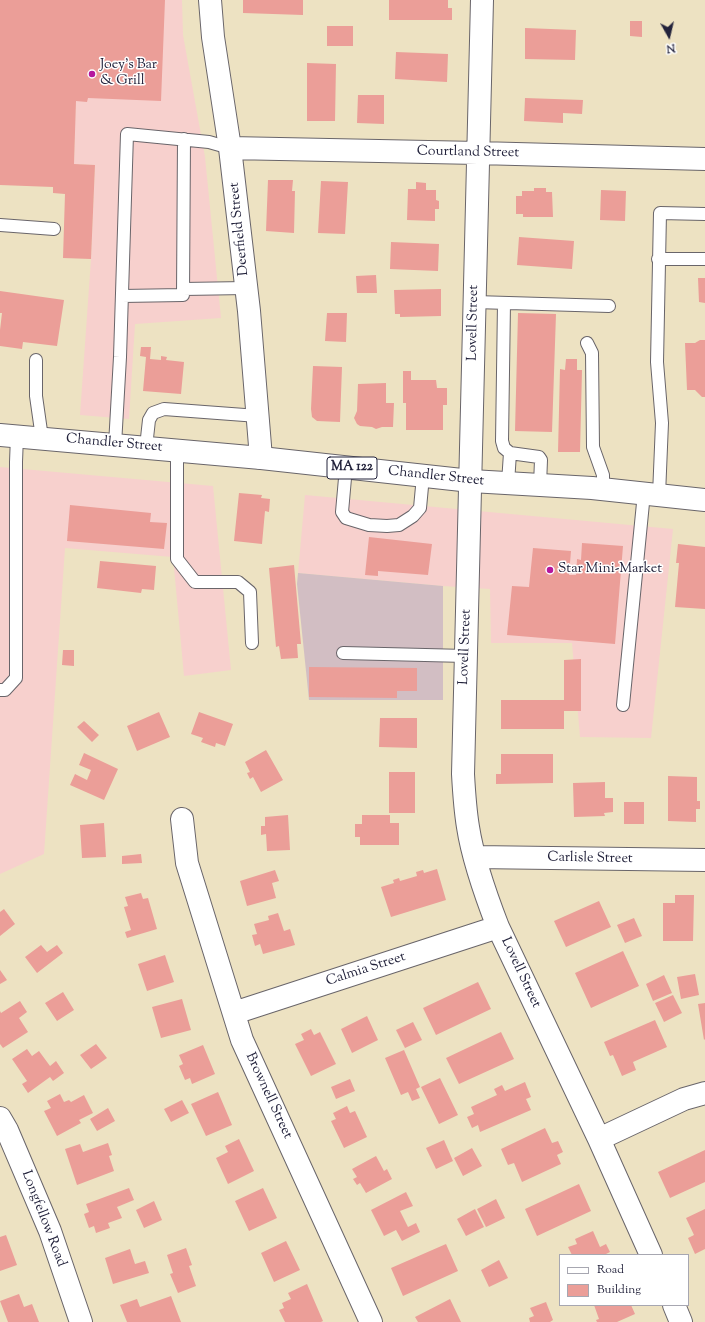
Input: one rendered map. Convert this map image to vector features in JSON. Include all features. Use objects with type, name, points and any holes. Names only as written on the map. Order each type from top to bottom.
[{"type":"street","name":"Deerfield Street","points":[[210,0],[213,37],[230,148],[246,288],[261,458]]},
{"type":"street","name":"Lovell Street","points":[[482,0],[463,774],[468,828],[485,893],[498,927],[599,1139],[651,1254]]},
{"type":"street","name":"Courtland Street","points":[[230,148],[478,152],[705,159]]},
{"type":"street","name":"Chandler Street","points":[[9,436],[261,458],[471,481],[603,490],[705,500]]},
{"type":"street","name":"Brownell Street","points":[[182,819],[186,863],[242,1040],[371,1322]]},
{"type":"street","name":"Carlisle Street","points":[[475,858],[705,860]]},
{"type":"street","name":"Calmia Street","points":[[234,1013],[498,927]]},
{"type":"street","points":[[599,1139],[684,1099],[705,1093]]},
{"type":"street","name":"Longfellow Road","points":[[0,1118],[8,1130],[50,1231],[81,1322]]},
{"type":"street","points":[[674,1306],[681,1322]]},
{"type":"lane","points":[[115,445],[122,296],[127,134],[209,142],[230,148]]},
{"type":"lane","points":[[122,296],[183,295],[184,139]]},
{"type":"lane","points":[[623,705],[662,424],[657,362],[660,214],[705,214]]},
{"type":"lane","points":[[0,225],[54,229]]},
{"type":"lane","points":[[658,259],[705,259]]},
{"type":"lane","points":[[183,289],[246,288]]},
{"type":"lane","points":[[475,302],[609,306]]},
{"type":"lane","points":[[504,303],[502,441],[504,448],[510,453],[539,457],[541,460],[540,485]]},
{"type":"lane","points":[[588,343],[592,353],[593,447],[603,475],[603,490]]},
{"type":"lane","points":[[36,360],[36,396],[42,438]]},
{"type":"lane","points":[[146,447],[149,420],[153,413],[164,409],[258,416]]},
{"type":"lane","points":[[0,690],[5,690],[16,678],[16,462],[9,436]]},
{"type":"lane","points":[[177,450],[177,559],[195,582],[238,582],[250,592],[252,643]]},
{"type":"lane","points":[[508,483],[510,453]]},
{"type":"lane","points":[[346,467],[342,512],[346,518],[369,525],[399,525],[413,516],[420,508],[423,476]]},
{"type":"lane","points":[[343,653],[466,656]]},
{"type":"shaded area","points":[[78,0],[182,0],[183,35],[205,157],[221,318],[135,324],[129,419],[80,415],[91,259],[95,165],[74,164]]},
{"type":"shaded area","points":[[0,467],[213,486],[231,670],[184,676],[173,557],[65,548],[44,854],[0,874]]},
{"type":"shaded area","points":[[305,495],[673,529],[651,738],[580,737],[572,643],[491,643],[490,589],[298,573]]},
{"type":"shaded area","points":[[298,573],[443,586],[443,700],[309,700],[297,584]]},
{"type":"building","points":[[0,0],[165,0],[161,101],[88,98],[87,102],[76,101],[74,164],[95,165],[91,259],[63,258],[65,194],[53,193],[53,187],[0,185]]},
{"type":"building","points":[[243,0],[303,0],[303,15],[243,13]]},
{"type":"building","points":[[389,0],[448,0],[448,8],[452,8],[452,20],[389,20]]},
{"type":"building","points":[[630,21],[642,21],[642,37],[630,36]]},
{"type":"building","points":[[327,26],[353,26],[353,46],[327,46]]},
{"type":"building","points":[[525,28],[576,30],[575,60],[525,59]]},
{"type":"building","points":[[396,52],[448,54],[447,82],[395,79]]},
{"type":"building","points":[[307,63],[336,64],[335,121],[307,121]]},
{"type":"building","points":[[358,95],[384,95],[384,124],[357,123]]},
{"type":"building","points":[[525,98],[583,100],[582,114],[563,113],[563,123],[524,121]]},
{"type":"building","points":[[268,180],[293,180],[292,191],[295,191],[294,233],[266,231]]},
{"type":"building","points":[[321,181],[348,182],[345,234],[318,233]]},
{"type":"building","points":[[416,182],[426,183],[426,190],[436,190],[436,200],[439,201],[439,209],[435,209],[435,221],[407,220],[408,189],[416,189]]},
{"type":"building","points":[[534,188],[546,188],[546,192],[552,192],[553,217],[523,217],[523,214],[516,214],[516,196],[522,196],[522,191],[534,191]]},
{"type":"building","points":[[601,190],[626,191],[625,221],[600,220]]},
{"type":"building","points":[[519,237],[574,241],[572,269],[517,265]]},
{"type":"building","points":[[391,242],[439,244],[438,271],[390,269]]},
{"type":"building","points":[[376,275],[377,293],[357,293],[356,276]]},
{"type":"building","points":[[698,278],[705,278],[705,303],[699,302]]},
{"type":"building","points":[[441,289],[441,316],[400,317],[400,314],[395,314],[394,290]]},
{"type":"building","points":[[0,291],[64,300],[57,346],[23,342],[22,349],[0,346],[2,313],[0,313]]},
{"type":"building","points":[[327,313],[347,313],[346,342],[325,341]]},
{"type":"building","points":[[518,313],[556,314],[552,432],[515,431]]},
{"type":"building","points":[[700,340],[705,340],[705,397],[702,397],[695,390],[687,390],[685,343],[695,343]]},
{"type":"building","points":[[141,347],[151,347],[150,359],[161,360],[161,356],[167,357],[166,360],[184,362],[181,394],[143,391],[146,357],[140,356]]},
{"type":"building","points":[[566,359],[577,359],[577,370],[582,370],[580,452],[558,452],[560,369],[565,370]]},
{"type":"building","points":[[313,366],[342,367],[340,422],[317,421],[312,417]]},
{"type":"building","points":[[403,371],[411,371],[411,380],[436,380],[437,388],[447,388],[447,405],[443,405],[443,430],[406,430],[406,403],[403,403]]},
{"type":"building","points":[[386,383],[386,403],[394,403],[393,427],[382,427],[376,429],[372,427],[360,426],[354,418],[357,411],[358,384]]},
{"type":"building","points":[[239,493],[262,495],[261,498],[270,499],[269,512],[265,511],[262,544],[234,541]]},
{"type":"building","points":[[70,505],[151,513],[150,522],[167,523],[164,549],[67,541]]},
{"type":"building","points":[[369,537],[432,544],[428,575],[378,571],[378,576],[365,575]]},
{"type":"building","points":[[582,543],[623,546],[615,644],[507,635],[512,586],[529,587],[533,548],[571,551],[569,575],[576,575],[577,559],[581,560]]},
{"type":"building","points":[[678,544],[705,547],[705,609],[675,607],[679,563],[676,563]]},
{"type":"building","points":[[100,561],[156,566],[154,590],[142,589],[141,593],[97,588]]},
{"type":"building","points":[[294,565],[301,644],[297,644],[298,658],[281,659],[279,646],[276,647],[269,568]]},
{"type":"building","points":[[63,650],[74,650],[74,666],[62,665]]},
{"type":"building","points":[[581,659],[581,711],[564,711],[564,729],[501,729],[501,700],[564,700],[564,660]]},
{"type":"building","points":[[309,667],[417,668],[417,691],[397,691],[397,698],[309,697]]},
{"type":"building","points":[[159,712],[170,737],[137,751],[127,726]]},
{"type":"building","points":[[199,712],[233,724],[225,746],[216,743],[215,747],[201,742],[203,738],[191,734]]},
{"type":"building","points":[[380,718],[417,718],[417,748],[379,747]]},
{"type":"building","points":[[84,721],[99,735],[92,742],[77,727]]},
{"type":"building","points":[[266,750],[283,780],[261,792],[253,777],[250,779],[247,773],[250,772],[245,762]]},
{"type":"building","points":[[84,753],[118,769],[104,800],[70,785],[75,774],[87,780],[91,770],[79,765]]},
{"type":"building","points":[[501,754],[553,754],[553,783],[496,784],[496,774],[501,774]]},
{"type":"building","points":[[389,772],[415,772],[415,813],[389,813]]},
{"type":"building","points":[[668,776],[697,777],[697,801],[700,801],[700,809],[696,809],[696,822],[668,821]]},
{"type":"building","points":[[605,782],[605,798],[613,798],[613,812],[604,813],[605,816],[574,817],[573,783]]},
{"type":"building","points":[[624,802],[644,802],[644,824],[624,824]]},
{"type":"building","points":[[288,815],[290,850],[267,851],[266,834],[261,835],[261,826],[265,826],[265,817]]},
{"type":"building","points":[[362,815],[390,815],[390,823],[399,823],[399,845],[360,845],[360,837],[355,837],[355,824],[362,824]]},
{"type":"building","points":[[104,823],[106,857],[82,858],[80,825]]},
{"type":"building","points":[[141,854],[142,863],[122,864],[122,856]]},
{"type":"building","points":[[437,869],[446,900],[391,917],[381,887],[394,883],[393,880],[399,878],[400,881],[417,876],[416,872],[423,870],[424,873]]},
{"type":"building","points":[[275,870],[279,881],[272,883],[276,898],[247,906],[240,881]]},
{"type":"building","points":[[141,893],[143,899],[148,898],[157,929],[127,938],[125,932],[131,930],[124,907],[128,906],[125,897]]},
{"type":"building","points":[[675,895],[694,895],[693,941],[663,941],[663,903],[675,903]]},
{"type":"building","points":[[599,901],[611,927],[566,947],[554,921]]},
{"type":"building","points":[[4,909],[15,924],[0,936],[0,912]]},
{"type":"building","points":[[278,913],[284,931],[290,929],[295,945],[263,954],[260,944],[255,946],[252,935],[257,934],[254,924],[269,920],[268,916]]},
{"type":"building","points":[[634,918],[642,936],[625,943],[617,925]]},
{"type":"building","points":[[41,945],[47,952],[57,945],[63,953],[37,973],[25,957]]},
{"type":"building","points":[[623,951],[639,986],[591,1008],[575,973]]},
{"type":"building","points":[[165,955],[174,982],[147,991],[138,964]]},
{"type":"building","points":[[0,970],[7,980],[0,984]]},
{"type":"building","points":[[695,974],[699,995],[681,999],[677,977]]},
{"type":"building","points":[[664,975],[672,993],[653,1001],[646,984]]},
{"type":"building","points":[[478,982],[491,1009],[436,1035],[423,1008]]},
{"type":"building","points":[[63,992],[74,1010],[57,1021],[45,1003]]},
{"type":"building","points":[[673,995],[682,1013],[664,1022],[655,1003]]},
{"type":"building","points":[[182,999],[191,1030],[161,1038],[152,1007]]},
{"type":"building","points":[[20,1001],[27,1012],[19,1018],[28,1032],[3,1048],[0,1044],[0,1011],[1,1013]]},
{"type":"building","points":[[705,1003],[705,1039],[704,1040],[698,1004]]},
{"type":"building","points":[[367,1016],[378,1040],[352,1053],[341,1029]]},
{"type":"building","points":[[655,1020],[667,1047],[633,1062],[636,1070],[622,1076],[613,1055],[610,1056],[604,1042]]},
{"type":"building","points":[[413,1022],[422,1040],[405,1048],[396,1030]]},
{"type":"building","points":[[311,1029],[314,1035],[320,1032],[336,1064],[311,1076],[295,1044],[304,1040],[301,1034]]},
{"type":"building","points":[[501,1032],[514,1059],[459,1084],[446,1058]]},
{"type":"building","points":[[96,1044],[107,1058],[91,1069],[80,1055]]},
{"type":"building","points":[[203,1045],[215,1074],[192,1084],[190,1078],[185,1080],[179,1066],[183,1064],[179,1055]]},
{"type":"building","points":[[27,1049],[32,1056],[39,1051],[50,1066],[56,1061],[64,1073],[53,1081],[50,1077],[28,1093],[22,1084],[27,1081],[12,1059]]},
{"type":"building","points":[[404,1050],[420,1087],[416,1089],[420,1098],[412,1101],[408,1092],[401,1095],[385,1058]]},
{"type":"building","points":[[440,1078],[458,1115],[439,1124],[421,1087]]},
{"type":"building","points":[[350,1079],[355,1091],[336,1099],[331,1087]]},
{"type":"building","points":[[525,1082],[531,1097],[526,1099],[531,1110],[480,1132],[478,1125],[472,1128],[467,1117],[474,1114],[471,1107],[497,1095],[494,1089],[502,1085],[505,1091]]},
{"type":"building","points":[[218,1092],[232,1125],[206,1136],[191,1104]]},
{"type":"building","points":[[60,1094],[64,1102],[69,1100],[71,1102],[84,1095],[93,1113],[79,1120],[81,1123],[57,1136],[44,1111],[51,1108],[47,1101]]},
{"type":"building","points":[[182,1100],[189,1113],[171,1122],[164,1109]]},
{"type":"building","points":[[347,1106],[350,1113],[355,1111],[367,1137],[344,1148],[331,1121],[336,1119],[333,1113]]},
{"type":"building","points":[[108,1108],[115,1121],[97,1131],[90,1119]]},
{"type":"building","points":[[545,1128],[552,1143],[558,1141],[563,1152],[557,1155],[561,1164],[522,1182],[514,1163],[508,1165],[501,1149]]},
{"type":"building","points":[[239,1139],[254,1171],[228,1184],[216,1158],[228,1152],[225,1146]]},
{"type":"building","points":[[444,1140],[453,1161],[436,1169],[426,1148]]},
{"type":"building","points":[[108,1143],[112,1155],[109,1156],[114,1171],[77,1185],[65,1149],[80,1144],[83,1152]]},
{"type":"building","points":[[472,1148],[482,1166],[463,1176],[454,1158]]},
{"type":"building","points":[[705,1150],[705,1182],[670,1198],[658,1172]]},
{"type":"building","points":[[376,1156],[384,1171],[387,1169],[392,1179],[366,1193],[360,1183],[357,1185],[353,1179],[357,1177],[352,1169]]},
{"type":"building","points":[[579,1184],[591,1211],[537,1236],[525,1209]]},
{"type":"building","points":[[129,1188],[134,1200],[117,1207],[122,1218],[108,1223],[110,1228],[96,1233],[94,1226],[89,1228],[84,1214],[89,1212],[86,1204]]},
{"type":"building","points":[[263,1188],[277,1218],[249,1231],[235,1201]]},
{"type":"building","points":[[406,1192],[413,1206],[400,1211],[408,1227],[416,1223],[420,1232],[402,1241],[396,1230],[384,1236],[371,1210]]},
{"type":"building","points":[[496,1199],[505,1218],[486,1227],[477,1209]]},
{"type":"building","points":[[154,1201],[162,1220],[144,1228],[136,1210]]},
{"type":"building","points":[[475,1209],[484,1227],[466,1236],[457,1219]]},
{"type":"building","points":[[705,1209],[705,1249],[695,1254],[688,1238],[694,1235],[686,1218]]},
{"type":"building","points":[[593,1231],[600,1247],[606,1244],[610,1252],[606,1254],[572,1254],[568,1247],[577,1244],[575,1239]]},
{"type":"building","points":[[6,1235],[17,1265],[0,1271],[0,1237]]},
{"type":"building","points":[[286,1241],[300,1270],[274,1282],[261,1253]]},
{"type":"building","points":[[446,1244],[458,1271],[403,1296],[391,1268]]},
{"type":"building","points":[[186,1248],[192,1265],[189,1266],[196,1286],[178,1293],[170,1274],[173,1273],[167,1255]]},
{"type":"building","points":[[130,1249],[135,1264],[145,1261],[149,1273],[113,1284],[105,1258]]},
{"type":"building","points":[[499,1260],[508,1278],[489,1287],[481,1270]]},
{"type":"building","points":[[307,1284],[323,1321],[285,1322],[279,1310],[284,1308],[282,1303],[291,1299],[288,1293]]},
{"type":"building","points":[[19,1294],[24,1307],[32,1304],[39,1322],[8,1322],[0,1301]]},
{"type":"building","points":[[171,1296],[181,1322],[127,1322],[120,1305],[137,1299],[140,1307]]},
{"type":"building","points":[[450,1299],[461,1322],[418,1322],[415,1317]]},
{"type":"building","points":[[546,1302],[553,1320],[550,1322],[530,1322],[529,1318],[534,1316],[530,1308]]},
{"type":"building","points":[[594,1306],[631,1306],[635,1314],[617,1322],[597,1322],[596,1320],[599,1319]]},
{"type":"place","name":"Joey's Bar & Grill","points":[[92,74]]},
{"type":"place","name":"Star Mini-Market","points":[[550,570]]}]
